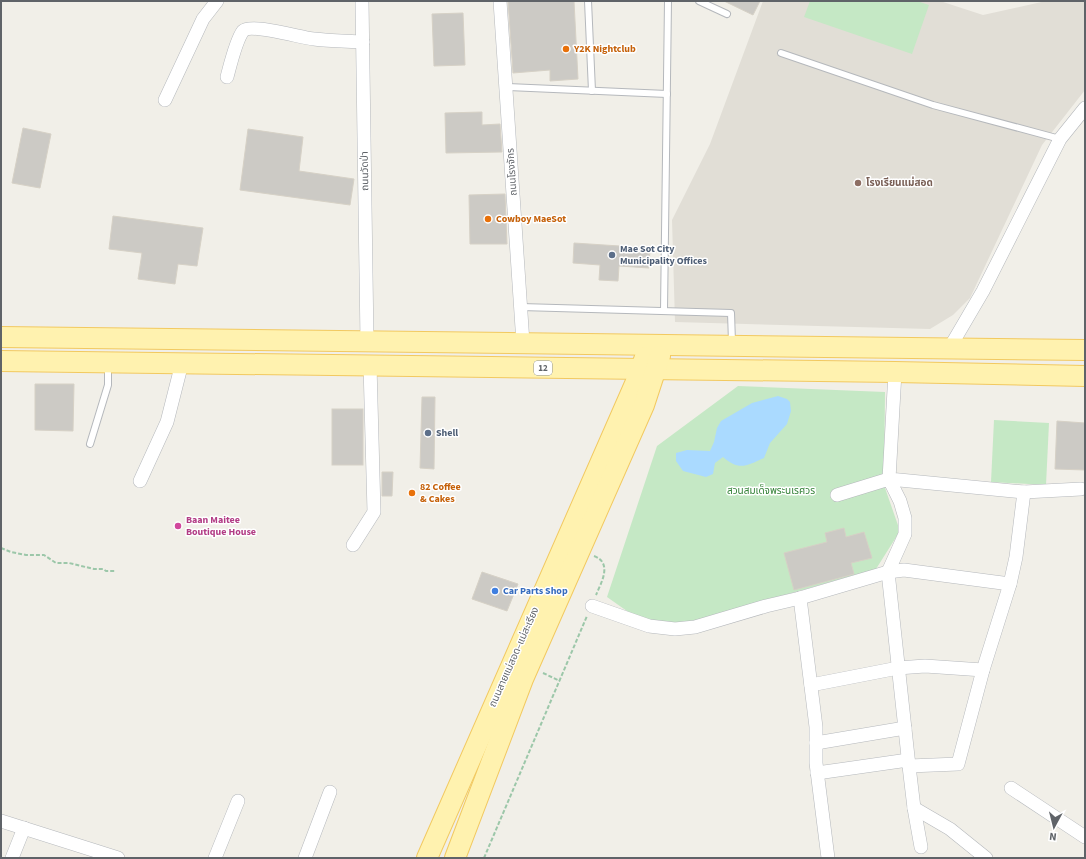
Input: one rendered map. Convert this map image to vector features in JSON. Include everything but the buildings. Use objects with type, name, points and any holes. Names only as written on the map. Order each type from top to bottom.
[{"type":"main road","points":[[1,337],[1085,350]]},
{"type":"main road","points":[[151,339],[151,363]]},
{"type":"main road","name":"ถนนสายแม่สอด–แม่สะเรียง","points":[[426,858],[580,550],[644,405],[648,369],[656,345]]},
{"type":"main road","name":"12","points":[[1,361],[894,372],[1085,376]]},
{"type":"main road","points":[[598,368],[610,377],[617,386],[622,396],[624,408]]},
{"type":"main road","name":"ถนนสายแม่สอด–แม่สะเรียง","points":[[459,856],[519,673],[624,408],[648,369]]},
{"type":"main road","points":[[644,405],[667,383],[678,377],[703,370]]},
{"type":"street","points":[[164,100],[202,19],[217,1]]},
{"type":"street","name":"ถนนวัดป่า","points":[[362,1],[367,341]]},
{"type":"street","name":"ถนนโรงจักร","points":[[500,1],[523,343]]},
{"type":"street","points":[[227,77],[238,39],[247,28],[263,29],[315,39],[363,42]]},
{"type":"street","points":[[949,348],[983,292],[1060,139],[1085,108]]},
{"type":"street","points":[[140,481],[167,422],[182,363]]},
{"type":"street","points":[[353,545],[374,512],[370,365]]},
{"type":"street","points":[[894,372],[889,479],[900,501],[905,518],[905,534],[888,572],[904,728],[914,808],[921,847]]},
{"type":"street","points":[[837,496],[889,479],[1024,492],[1081,489]]},
{"type":"street","points":[[817,773],[909,763],[958,764],[983,670],[1010,584],[1016,557],[1024,492]]},
{"type":"street","points":[[592,606],[649,626],[675,629],[695,627],[888,572],[904,570],[1010,584]]},
{"type":"street","points":[[800,598],[816,727],[817,773],[828,858]]},
{"type":"street","points":[[811,685],[898,668],[925,666],[983,670]]},
{"type":"street","points":[[816,743],[904,728]]},
{"type":"street","points":[[1011,788],[1085,837]]},
{"type":"street","points":[[305,858],[330,792]]},
{"type":"street","points":[[215,858],[238,801]]},
{"type":"street","points":[[914,808],[950,830],[986,858]]},
{"type":"street","points":[[1,821],[118,858]]},
{"type":"street","points":[[12,858],[24,828]]},
{"type":"lane","points":[[588,1],[592,91]]},
{"type":"lane","points":[[664,311],[668,1]]},
{"type":"lane","points":[[699,1],[727,14]]},
{"type":"lane","points":[[781,53],[933,104],[1060,139]]},
{"type":"lane","points":[[506,87],[667,94]]},
{"type":"lane","points":[[521,307],[731,313],[733,346]]},
{"type":"lane","points":[[90,444],[108,385],[108,362]]},
{"type":"path","points":[[1,548],[26,555],[44,555],[56,563],[69,563],[94,569],[115,571]]},
{"type":"path","points":[[484,858],[592,606],[605,571],[603,563],[598,557],[580,550]]},
{"type":"path","points":[[519,673],[560,681]]},
{"type":"shaded area","name":"โรงเรียนแม่สอด","points":[[763,1],[940,1],[983,15],[1046,1],[1085,1],[1085,90],[1042,145],[970,298],[953,315],[930,329],[675,322],[672,220],[710,144]]},
{"type":"green space","points":[[810,1],[917,1],[929,5],[912,54],[804,17]]},
{"type":"green space","name":"สวนสมเด็จพระนเรศวร","points":[[738,386],[885,392],[884,485],[900,531],[876,569],[676,626],[634,616],[607,597],[657,446]]},
{"type":"green space","points":[[994,420],[1049,423],[1046,485],[991,482]]},
{"type":"water","points":[[778,396],[787,399],[790,402],[791,411],[787,424],[770,443],[764,458],[747,465],[738,466],[723,457],[715,463],[713,474],[706,477],[683,471],[676,461],[676,453],[687,450],[710,451],[714,442],[717,428],[721,421],[752,403]]},
{"type":"place","name":"Y2K Nightclub","points":[[566,49]]},
{"type":"place","name":"โรงเรียนแม่สอด","points":[[858,183]]},
{"type":"place","name":"Cowboy MaeSot","points":[[488,219]]},
{"type":"place","name":"Mae Sot City Municipality Offices","points":[[612,255]]},
{"type":"place","name":"Shell","points":[[428,433]]},
{"type":"place","name":"82 Coffee & Cakes","points":[[412,493]]},
{"type":"place","name":"Baan Maitee Boutique House","points":[[178,526]]},
{"type":"place","name":"Car Parts Shop","points":[[495,591]]}]
